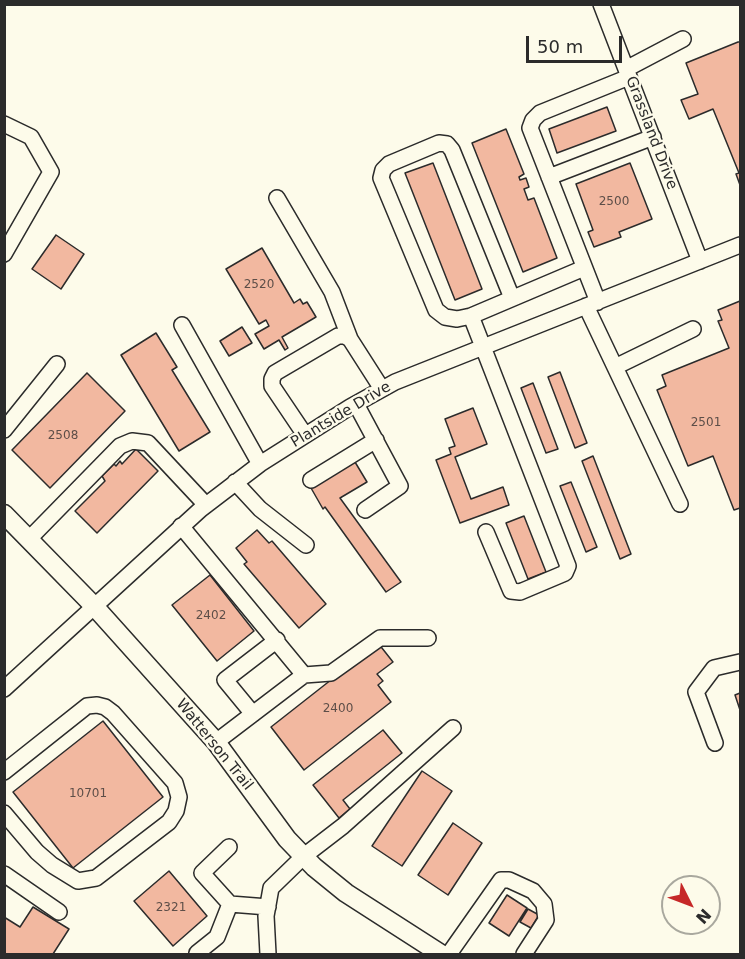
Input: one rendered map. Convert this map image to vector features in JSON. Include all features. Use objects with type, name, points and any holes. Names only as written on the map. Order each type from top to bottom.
[{"type":"main road","name":"Watterson Trail","points":[[4,514],[94,606],[216,742],[287,838],[304,856],[346,893],[441,954]]},
{"type":"street","name":"Grassland Drive","points":[[601,4],[700,261]]},
{"type":"street","points":[[680,504],[615,366],[592,304],[584,268],[530,128],[533,120],[540,113],[628,73],[683,39]]},
{"type":"street","points":[[4,124],[31,137],[51,172],[4,254]]},
{"type":"street","points":[[549,177],[652,137]]},
{"type":"street","points":[[512,298],[452,150],[447,144],[439,143],[388,164],[381,178],[436,310],[446,317],[457,319],[471,316],[584,268]]},
{"type":"street","points":[[277,198],[332,292],[350,339],[382,389]]},
{"type":"street","name":"Plantside Drive","points":[[4,689],[206,505],[260,464],[356,404],[382,389],[483,347],[741,245]]},
{"type":"street","points":[[471,316],[568,566],[566,573],[520,592],[511,591],[486,532]]},
{"type":"street","points":[[182,325],[260,464]]},
{"type":"street","points":[[615,366],[693,329]]},
{"type":"street","points":[[305,435],[272,386],[272,379],[275,373],[338,336],[350,339]]},
{"type":"street","points":[[4,430],[57,364]]},
{"type":"street","points":[[356,404],[400,486],[365,510]]},
{"type":"street","points":[[311,480],[375,440]]},
{"type":"street","points":[[29,539],[120,446],[132,441],[148,443],[206,505]]},
{"type":"street","points":[[235,482],[260,508],[306,545]]},
{"type":"street","points":[[181,526],[304,675]]},
{"type":"street","points":[[216,742],[304,675],[331,673],[380,638],[428,638]]},
{"type":"street","points":[[253,714],[225,680],[277,640]]},
{"type":"street","points":[[715,743],[696,692],[714,668],[741,662]]},
{"type":"street","points":[[4,772],[87,706],[97,705],[113,713],[175,783],[179,797],[176,811],[169,822],[96,878],[78,881],[52,865],[37,852],[4,813]]},
{"type":"street","points":[[268,954],[266,916],[271,888],[304,856],[343,826],[453,728]]},
{"type":"street","points":[[229,847],[202,873],[230,904],[268,907]]},
{"type":"street","points":[[4,874],[59,912]]},
{"type":"street","points":[[450,954],[501,880],[509,880],[533,891],[544,904],[546,920],[524,954]]},
{"type":"street","points":[[197,953],[217,937],[230,904]]},
{"type":"building","points":[[740,42],[740,185],[736,174],[739,173],[713,109],[689,119],[681,100],[698,94],[686,63]]},
{"type":"building","points":[[607,107],[616,131],[557,153],[549,129]]},
{"type":"building","points":[[506,129],[524,174],[519,177],[520,180],[526,178],[529,187],[524,189],[528,200],[534,198],[557,258],[523,272],[472,143]]},
{"type":"building","points":[[433,163],[482,289],[455,300],[405,173]]},
{"type":"building","points":[[630,163],[652,219],[619,232],[621,237],[594,247],[588,232],[593,230],[576,184]]},
{"type":"building","points":[[56,235],[84,254],[61,289],[32,269]]},
{"type":"building","points":[[262,248],[294,303],[300,299],[303,304],[307,302],[316,317],[282,337],[288,348],[285,350],[279,340],[264,349],[255,334],[269,326],[266,320],[259,324],[226,269]]},
{"type":"building","points":[[740,301],[740,508],[734,510],[713,456],[688,466],[657,390],[666,386],[662,375],[729,348],[718,321],[722,320],[718,310]]},
{"type":"building","points":[[242,327],[252,343],[229,356],[220,341]]},
{"type":"building","points":[[156,333],[177,367],[172,370],[210,432],[179,451],[121,355]]},
{"type":"building","points":[[560,372],[587,443],[575,448],[548,377]]},
{"type":"building","points":[[87,373],[125,411],[50,488],[12,450]]},
{"type":"building","points":[[533,383],[558,449],[546,453],[521,388]]},
{"type":"building","points":[[473,408],[487,444],[455,457],[471,499],[503,487],[509,505],[460,523],[436,460],[451,454],[449,448],[455,446],[445,419]]},
{"type":"building","points":[[136,449],[158,471],[97,533],[75,511],[105,481],[102,476],[114,464],[116,466],[120,461],[122,464]]},
{"type":"building","points":[[593,456],[631,554],[620,559],[582,461]]},
{"type":"building","points":[[355,462],[367,482],[340,498],[401,582],[386,592],[325,507],[323,509],[311,488]]},
{"type":"building","points":[[571,482],[597,547],[586,552],[560,486]]},
{"type":"building","points":[[524,516],[546,572],[528,579],[506,523]]},
{"type":"building","points":[[257,530],[269,543],[272,541],[326,604],[299,628],[244,564],[247,562],[236,548]]},
{"type":"building","points":[[210,575],[254,631],[217,661],[172,605]]},
{"type":"building","points":[[378,643],[393,662],[377,674],[383,681],[378,685],[391,702],[304,770],[271,727]]},
{"type":"building","points":[[740,693],[740,710],[735,695]]},
{"type":"building","points":[[103,721],[163,797],[73,868],[13,792]]},
{"type":"building","points":[[383,730],[402,753],[343,800],[350,809],[339,818],[313,785]]},
{"type":"building","points":[[422,771],[452,791],[402,866],[372,846]]},
{"type":"building","points":[[453,823],[482,843],[448,895],[418,875]]},
{"type":"building","points":[[169,871],[207,916],[173,946],[134,901]]},
{"type":"building","points":[[507,895],[527,908],[509,936],[489,923]]},
{"type":"building","points":[[33,907],[69,929],[53,954],[4,954],[4,917],[20,927]]},
{"type":"building","points":[[528,909],[539,915],[531,928],[520,922]]}]
